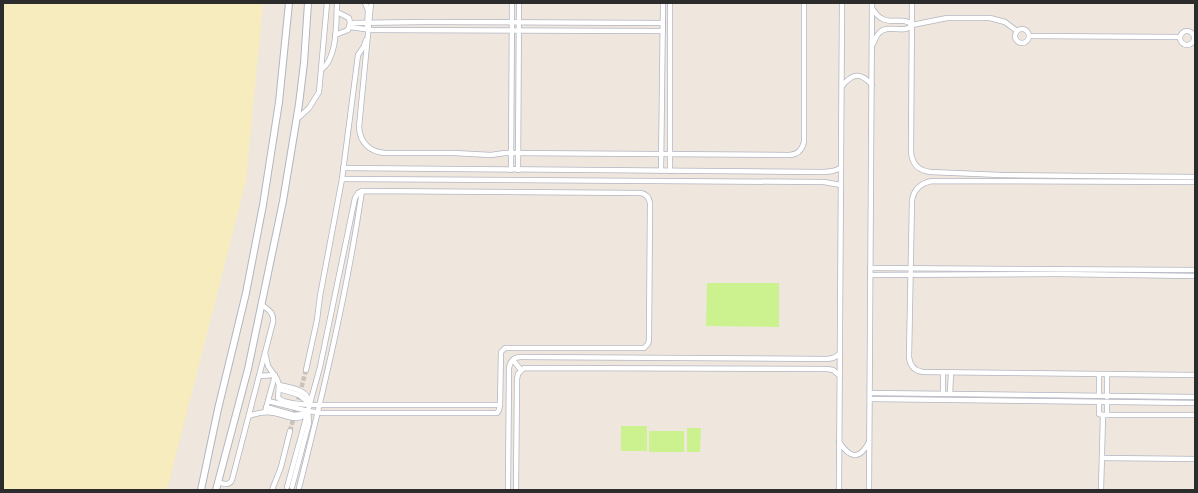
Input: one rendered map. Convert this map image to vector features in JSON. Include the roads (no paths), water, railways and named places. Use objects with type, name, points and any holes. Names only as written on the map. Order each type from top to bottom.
[{"type":"main road","points":[[201,490],[218,409],[244,301],[266,192],[278,108],[289,3]]},
{"type":"main road","points":[[216,490],[248,369],[283,201],[297,119],[304,63],[308,3]]},
{"type":"street","points":[[297,119],[306,112],[316,99],[320,89],[327,3]]},
{"type":"street","points":[[322,70],[327,66],[332,56],[338,3]]},
{"type":"street","points":[[365,3],[368,10],[368,26],[359,127],[361,138],[368,147],[374,151],[385,153],[454,153],[488,155],[791,155],[800,151],[804,142],[804,3]]},
{"type":"street","points":[[306,370],[318,315],[320,296],[342,179],[358,55],[366,42],[372,3]]},
{"type":"street","points":[[511,170],[512,3]]},
{"type":"street","points":[[518,170],[519,3]]},
{"type":"street","points":[[662,171],[663,3]]},
{"type":"street","points":[[670,3],[670,171]]},
{"type":"street","points":[[839,490],[842,3]]},
{"type":"street","points":[[912,3],[911,152],[914,162],[921,170],[931,172],[993,175],[1195,177]]},
{"type":"street","points":[[872,6],[882,19],[907,21],[912,25]]},
{"type":"street","points":[[869,490],[872,6]]},
{"type":"street","points":[[335,35],[347,31],[350,25],[349,18],[337,12]]},
{"type":"street","points":[[872,45],[879,33],[886,29],[907,29],[912,25],[947,18],[990,18],[1005,22],[1017,31]]},
{"type":"street","points":[[892,21],[894,24],[892,29]]},
{"type":"street","points":[[368,26],[512,22],[663,23]]},
{"type":"street","points":[[350,25],[512,30],[663,31]]},
{"type":"street","points":[[1020,29],[1028,32],[1029,36],[1025,43],[1018,43],[1014,37],[1020,29]]},
{"type":"street","points":[[1185,30],[1189,30],[1194,32],[1195,39],[1190,45],[1185,45],[1180,37],[1185,30]]},
{"type":"street","points":[[1029,36],[1180,37]]},
{"type":"street","points":[[842,86],[848,79],[858,76],[865,78],[872,85]]},
{"type":"street","points":[[343,168],[824,172],[842,168]]},
{"type":"street","points":[[425,169],[426,180]]},
{"type":"street","points":[[599,171],[599,181]]},
{"type":"street","points":[[748,171],[748,182]]},
{"type":"street","points":[[342,179],[829,182],[841,186]]},
{"type":"street","points":[[1195,182],[927,182],[918,187],[915,190],[912,200],[909,357],[910,364],[914,369],[920,372],[1195,375]]},
{"type":"street","points":[[299,488],[316,424],[317,412],[336,335],[355,238],[362,191]]},
{"type":"street","points":[[268,401],[308,411],[317,412],[495,413],[499,410],[500,405],[501,352],[504,348],[641,348],[647,345],[649,340],[650,203],[648,198],[641,193],[358,192],[355,196],[322,361],[315,387],[308,411],[287,487]]},
{"type":"street","points":[[347,236],[355,238]]},
{"type":"street","points":[[870,268],[910,267],[1195,270]]},
{"type":"street","points":[[870,274],[1195,276]]},
{"type":"street","points":[[218,482],[227,484],[232,481],[265,353],[273,320],[270,311],[262,305]]},
{"type":"street","points":[[265,353],[268,366],[275,375],[279,387],[277,396],[279,400],[310,405],[500,405]]},
{"type":"street","points":[[508,490],[509,368],[513,360],[518,357],[830,359],[840,354]]},
{"type":"street","points":[[545,358],[545,368]]},
{"type":"street","points":[[772,359],[772,369]]},
{"type":"street","points":[[513,360],[521,370]]},
{"type":"street","points":[[516,490],[517,379],[521,370],[528,367],[830,369],[840,376]]},
{"type":"street","points":[[943,373],[943,394]]},
{"type":"street","points":[[950,394],[951,373]]},
{"type":"street","points":[[259,376],[275,375]]},
{"type":"street","points":[[266,410],[275,375]]},
{"type":"street","points":[[1099,375],[1099,396]]},
{"type":"street","points":[[1107,375],[1107,397]]},
{"type":"street","points":[[279,387],[305,393],[309,399],[310,405]]},
{"type":"street","points":[[315,387],[323,390]]},
{"type":"street","points":[[870,393],[1195,397]]},
{"type":"street","points":[[870,399],[1195,403]]},
{"type":"street","points":[[1099,402],[1099,414],[1105,415],[1195,415]]},
{"type":"street","points":[[1102,490],[1102,458],[1107,402]]},
{"type":"street","points":[[249,416],[266,410],[295,418],[301,417],[308,411]]},
{"type":"street","points":[[292,487],[310,423],[308,411]]},
{"type":"street","points":[[272,490],[281,467],[290,432]]},
{"type":"street","points":[[839,442],[848,453],[855,455],[862,453],[869,442]]},
{"type":"street","points":[[1102,458],[1195,459]]},
{"type":"tunnel","points":[[290,431],[306,370]]}]
